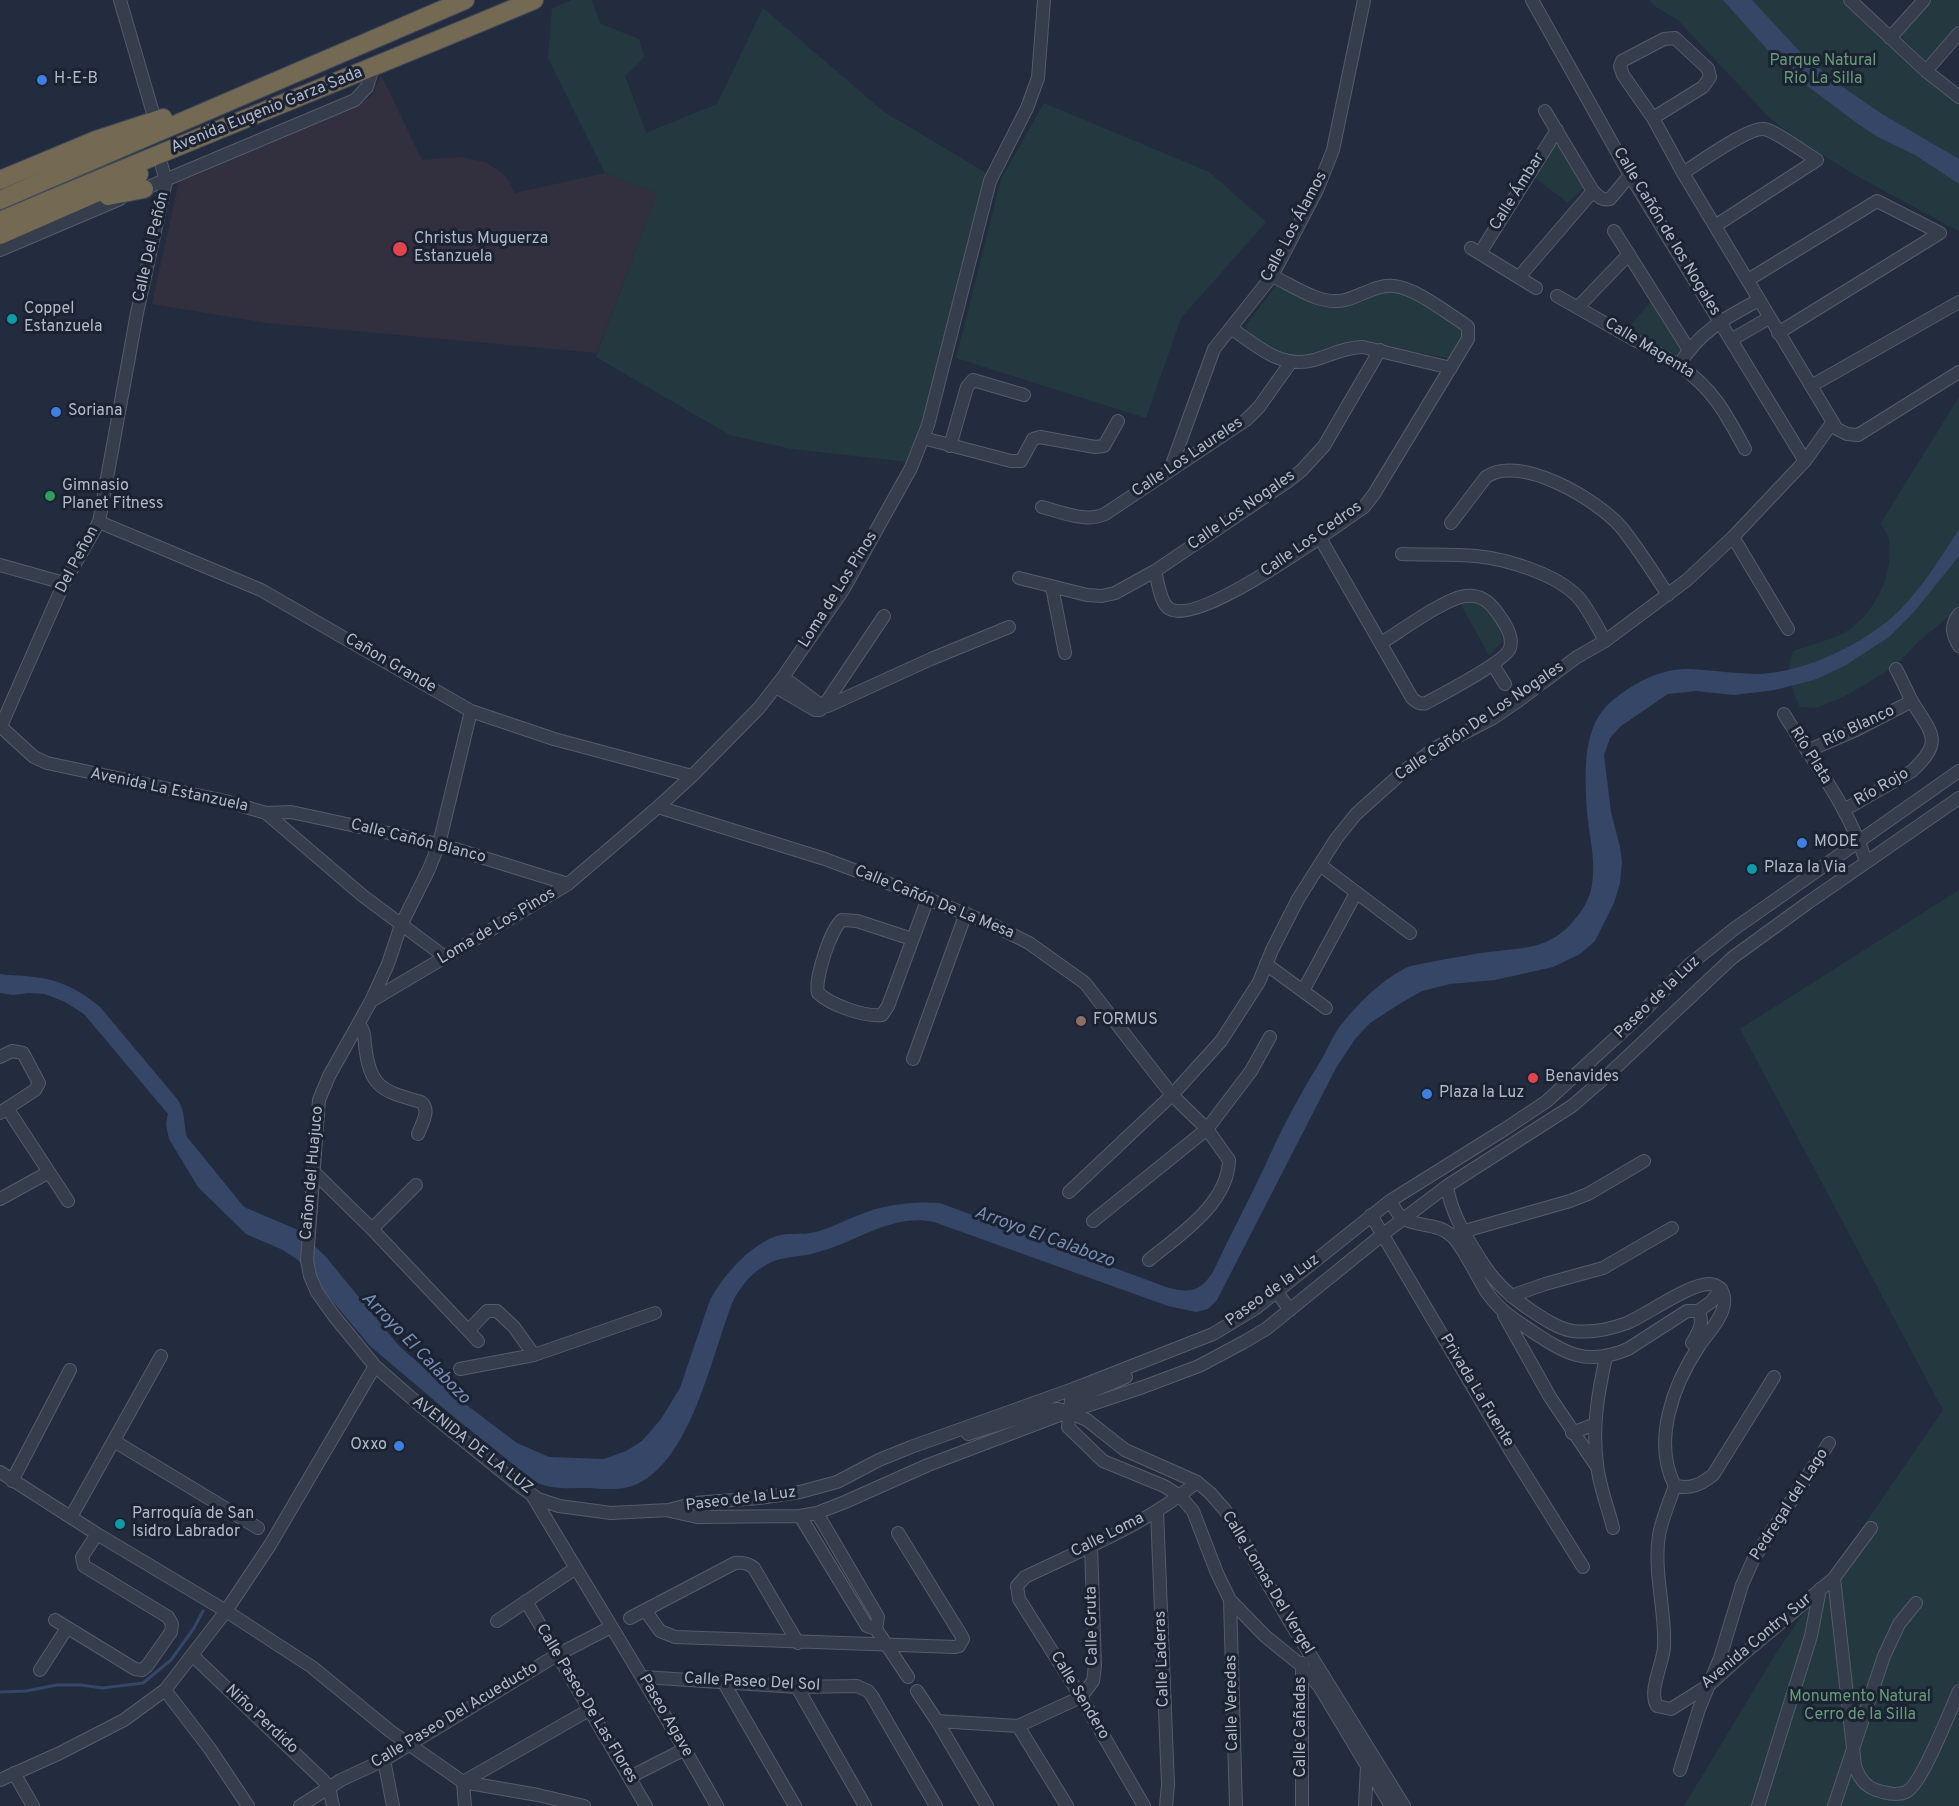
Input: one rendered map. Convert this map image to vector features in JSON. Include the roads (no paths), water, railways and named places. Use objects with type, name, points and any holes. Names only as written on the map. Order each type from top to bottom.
[{"type":"highway","name":"Avenida Eugenio Garza Sada","points":[[0,200],[465,0]]},
{"type":"highway","name":"Avenida Eugenio Garza Sada","points":[[0,221],[534,0]]},
{"type":"highway","points":[[0,180],[96,140],[197,107],[211,108]]},
{"type":"highway","points":[[0,235],[161,163],[200,137]]},
{"type":"highway","points":[[71,204],[144,189]]},
{"type":"street","points":[[120,0],[155,120]]},
{"type":"street","name":"Loma de Los Pinos","points":[[371,1001],[568,884],[658,807],[759,708],[848,581],[910,468],[923,438],[990,181],[1027,108],[1038,78],[1044,0]]},
{"type":"street","name":"Calle Los Álamos","points":[[1170,470],[1214,349],[1272,276],[1325,172],[1333,150],[1364,0]]},
{"type":"street","name":"Calle Cañón de los Nogales","points":[[1532,0],[1630,175],[1805,461]]},
{"type":"street","points":[[1850,0],[1926,71],[1959,97]]},
{"type":"street","points":[[1890,38],[1924,0]]},
{"type":"street","points":[[1926,71],[1959,33]]},
{"type":"street","points":[[1653,118],[1702,87],[1710,77],[1708,69],[1675,38],[1664,39],[1622,61],[1620,66],[1623,75],[1653,118],[1683,173],[1832,423],[1842,432],[1858,435],[1959,372]]},
{"type":"street","points":[[0,250],[355,100],[367,87],[373,68]]},
{"type":"street","points":[[1545,111],[1593,191],[1601,198],[1609,200],[1630,175]]},
{"type":"street","name":"Calle Ámbar","points":[[1519,277],[1475,250],[1557,130]]},
{"type":"street","points":[[1683,173],[1757,130],[1771,131],[1817,160],[1715,226]]},
{"type":"street","points":[[161,163],[166,181]]},
{"type":"street","name":"Calle Del Peñón","points":[[137,313],[166,181]]},
{"type":"street","points":[[1536,288],[1519,277],[1593,191]]},
{"type":"street","points":[[1748,280],[1877,201],[1940,233],[1778,333]]},
{"type":"street","points":[[1614,231],[1689,350]]},
{"type":"street","points":[[1578,307],[1629,254]]},
{"type":"street","name":"Calle Los Cedros","points":[[1155,571],[1164,604],[1169,609],[1183,611],[1227,596],[1320,538],[1364,507],[1468,339],[1468,327],[1409,290],[1387,286],[1346,300],[1327,301],[1272,276]]},
{"type":"street","name":"Calle Magenta","points":[[1557,296],[1697,377],[1713,394],[1744,449]]},
{"type":"street","points":[[1679,365],[1689,350],[1719,321],[1759,300]]},
{"type":"street","points":[[1812,386],[1959,302]]},
{"type":"street","name":"Del Peñon","points":[[0,726],[64,583],[99,522],[137,313]]},
{"type":"street","points":[[1731,340],[1769,318]]},
{"type":"street","points":[[1231,328],[1270,355],[1292,362],[1315,360],[1352,347],[1380,350],[1451,368]]},
{"type":"street","name":"Calle Los Nogales","points":[[1019,578],[1087,595],[1102,596],[1115,593],[1155,571],[1287,482],[1313,459],[1324,446],[1380,350]]},
{"type":"street","name":"Calle Los Laureles","points":[[1042,507],[1084,517],[1098,517],[1246,420],[1259,407],[1292,362]]},
{"type":"street","points":[[950,446],[967,387],[973,380],[1024,395]]},
{"type":"street","points":[[923,438],[1011,461],[1021,461],[1033,439],[1040,437],[1095,447],[1104,446],[1118,421]]},
{"type":"street","name":"Calle Cañón De Los Nogales","points":[[1069,1192],[1173,1095],[1221,1041],[1259,982],[1298,899],[1336,839],[1356,814],[1404,771],[1437,747],[1493,718],[1668,595],[1707,563],[1805,461],[1832,423]]},
{"type":"street","points":[[1451,523],[1486,477],[1493,472],[1514,470],[1536,475],[1599,506],[1620,525],[1668,595]]},
{"type":"street","name":"Cañon Grande","points":[[99,522],[261,590],[471,711],[554,739],[692,776]]},
{"type":"street","points":[[1733,537],[1788,628]]},
{"type":"street","points":[[1320,538],[1412,698],[1419,703],[1426,703],[1434,699],[1506,655],[1510,649],[1510,634],[1490,603],[1476,595],[1454,599],[1381,643]]},
{"type":"street","points":[[1402,554],[1477,556],[1512,564],[1547,576],[1566,586],[1578,598],[1591,614],[1605,640]]},
{"type":"street","points":[[0,565],[64,583]]},
{"type":"street","points":[[1052,587],[1065,653]]},
{"type":"street","points":[[1959,614],[1953,622],[1952,631],[1959,646]]},
{"type":"street","points":[[823,707],[884,616]]},
{"type":"street","points":[[779,682],[823,707],[828,706],[931,659],[1009,627]]},
{"type":"street","points":[[1493,664],[1505,684]]},
{"type":"street","name":"Río Rojo","points":[[1844,810],[1912,771],[1931,748],[1930,729],[1912,701],[1896,669]]},
{"type":"street","name":"Río Blanco","points":[[1806,751],[1856,730],[1912,701]]},
{"type":"street","name":"Cañon del Huajuco","points":[[362,1352],[324,1303],[310,1276],[307,1243],[315,1173],[319,1100],[329,1076],[371,1001],[388,964],[401,925],[429,870],[439,844],[471,711]]},
{"type":"street","name":"Río Plata","points":[[1784,714],[1844,810],[1860,842],[1866,862]]},
{"type":"street","name":"Avenida La Estanzuela","points":[[0,726],[34,757],[47,763],[225,801],[266,813],[363,896],[445,957]]},
{"type":"street","name":"Paseo de la Luz","points":[[669,1510],[695,1503],[782,1496],[837,1482],[879,1460],[1144,1362],[1213,1334],[1256,1308],[1390,1201],[1547,1101],[1626,1029],[1689,965],[1798,882],[1860,842],[1959,771]]},
{"type":"street","name":"Paseo de la Luz","points":[[669,1510],[697,1517],[800,1516],[817,1513],[845,1503],[928,1465],[1198,1366],[1244,1342],[1266,1329],[1382,1235],[1447,1186],[1572,1106],[1657,1030],[1721,967],[1809,902],[1959,798]]},
{"type":"street","name":"Calle Cañón De La Mesa","points":[[658,807],[825,860],[928,898],[991,924],[1029,944],[1085,983],[1173,1095],[1207,1129],[1229,1160],[1227,1175],[1208,1208],[1149,1260]]},
{"type":"street","name":"Calle Cañón Blanco","points":[[266,813],[291,812],[439,844],[568,884]]},
{"type":"street","points":[[1320,865],[1410,933]]},
{"type":"street","points":[[1798,882],[1809,902]]},
{"type":"street","points":[[1303,991],[1356,893]]},
{"type":"street","points":[[912,939],[856,921],[842,920],[834,930],[817,981],[818,993],[828,1001],[866,1015],[882,1015],[888,1006],[928,898]]},
{"type":"street","points":[[912,1059],[966,914]]},
{"type":"street","points":[[1266,964],[1326,1008]]},
{"type":"street","points":[[358,1024],[363,1028],[374,1079],[380,1087],[389,1093],[425,1105],[426,1111],[418,1134]]},
{"type":"street","points":[[1093,1221],[1207,1129],[1251,1071],[1270,1037]]},
{"type":"street","points":[[1,1056],[16,1050],[23,1053],[39,1083],[35,1090],[4,1110],[68,1201]]},
{"type":"street","points":[[1481,1143],[1489,1159]]},
{"type":"street","points":[[1452,1236],[1465,1230],[1570,1201],[1587,1194],[1644,1161]]},
{"type":"street","points":[[0,1199],[49,1172]]},
{"type":"street","points":[[315,1173],[372,1229],[478,1341]]},
{"type":"street","points":[[372,1229],[416,1185]]},
{"type":"street","points":[[1447,1186],[1452,1209],[1489,1272],[1511,1296],[1539,1315],[1572,1331],[1598,1330],[1628,1323],[1708,1284],[1714,1284],[1722,1289]]},
{"type":"street","points":[[1390,1201],[1403,1219],[1437,1227],[1452,1236],[1485,1290],[1502,1312],[1572,1433],[1597,1467]]},
{"type":"street","name":"Privada La Fuente","points":[[1371,1215],[1510,1450],[1583,1567]]},
{"type":"street","points":[[1511,1296],[1603,1268],[1672,1228]]},
{"type":"street","points":[[1502,1312],[1567,1353],[1591,1358],[1606,1357],[1628,1349],[1687,1311],[1698,1311],[1711,1302],[1722,1289]]},
{"type":"street","points":[[1677,1384],[1721,1313],[1724,1304],[1722,1289]]},
{"type":"street","points":[[1276,1291],[1290,1310]]},
{"type":"street","points":[[469,1330],[488,1311],[497,1311],[514,1327],[534,1355]]},
{"type":"street","points":[[1698,1311],[1701,1324],[1680,1362],[1666,1428],[1665,1446],[1669,1475],[1675,1486],[1694,1486],[1713,1475],[1774,1377]]},
{"type":"street","points":[[460,1369],[534,1355],[656,1313]]},
{"type":"street","points":[[1628,1323],[1639,1342]]},
{"type":"street","points":[[1567,1353],[1572,1331]]},
{"type":"street","name":"AVENIDA DE LA LUZ","points":[[362,1352],[375,1366],[457,1436],[532,1494],[558,1506],[579,1510],[611,1513],[669,1510]]},
{"type":"street","points":[[72,1517],[161,1356]]},
{"type":"street","points":[[1606,1357],[1595,1424],[1597,1467],[1613,1528]]},
{"type":"street","points":[[943,1436],[984,1430],[1044,1410],[1058,1409],[1068,1412],[1071,1400],[1119,1380],[1144,1362]]},
{"type":"street","points":[[0,1780],[60,1753],[124,1720],[165,1690],[226,1611],[270,1545],[375,1366]]},
{"type":"street","points":[[12,1481],[70,1370]]},
{"type":"street","name":"Calle Lomas Del Vergel","points":[[1390,1806],[1333,1707],[1302,1666],[1265,1636],[1230,1600],[1217,1573],[1198,1521],[1180,1496],[1164,1486],[1113,1466],[1093,1454],[1068,1427],[1068,1412],[1087,1420],[1125,1450],[1197,1482],[1225,1510],[1306,1648],[1404,1806]]},
{"type":"street","points":[[1572,1433],[1595,1424]]},
{"type":"street","points":[[1077,1438],[1096,1428]]},
{"type":"street","points":[[114,1441],[258,1528]]},
{"type":"street","name":"Pedregal del Lago","points":[[1680,1770],[1699,1709],[1720,1658],[1742,1585],[1754,1558],[1829,1443]]},
{"type":"street","points":[[1113,1466],[1125,1450]]},
{"type":"street","points":[[0,1472],[312,1666],[390,1731],[463,1782],[584,1806]]},
{"type":"street","name":"Calle Loma","points":[[1017,1586],[1025,1577],[1157,1511],[1197,1482]]},
{"type":"street","name":"Avenida Contry Sur","points":[[1675,1486],[1659,1536],[1664,1646],[1654,1702],[1657,1706],[1671,1709],[1709,1685],[1834,1578]]},
{"type":"street","points":[[532,1494],[611,1627]]},
{"type":"street","name":"Calle Laderas","points":[[1157,1511],[1168,1785],[1166,1806]]},
{"type":"street","points":[[817,1513],[878,1617],[876,1629]]},
{"type":"street","points":[[800,1516],[867,1626],[876,1629],[908,1677]]},
{"type":"street","points":[[1834,1578],[1871,1527]]},
{"type":"street","points":[[645,1610],[660,1631],[670,1636],[959,1646],[963,1639],[898,1533]]},
{"type":"street","points":[[54,1620],[135,1669],[142,1670],[171,1632],[172,1624],[168,1617],[84,1566],[82,1557],[98,1534]]},
{"type":"street","points":[[815,1541],[830,1536]]},
{"type":"street","name":"Calle Gruta","points":[[1081,1697],[1089,1688],[1094,1675],[1091,1546]]},
{"type":"street","points":[[630,1618],[735,1563],[748,1564],[754,1568],[798,1642]]},
{"type":"street","points":[[497,1621],[576,1568]]},
{"type":"street","name":"Avenida Contry Sur","points":[[1834,1578],[1855,1766],[1865,1784],[1874,1791],[1893,1794],[1906,1792],[1915,1785],[1924,1771],[1959,1691]]},
{"type":"street","name":"Calle Sendero","points":[[1017,1586],[1019,1599],[1081,1697],[1144,1806]]},
{"type":"street","points":[[1758,1806],[1811,1636],[1820,1589]]},
{"type":"street","name":"Calle Veredas","points":[[1230,1600],[1236,1806]]},
{"type":"street","name":"Calle Paseo De Las Flores","points":[[526,1601],[646,1806]]},
{"type":"street","points":[[1834,1806],[1887,1648],[1899,1624],[1916,1603]]},
{"type":"street","name":"Calle Paseo Del Acueducto","points":[[300,1806],[341,1779],[384,1760],[557,1655],[611,1627]]},
{"type":"street","name":"Paseo Agave","points":[[611,1627],[643,1677],[717,1806]]},
{"type":"street","points":[[40,1670],[67,1628]]},
{"type":"street","name":"Calle Cañadas","points":[[1302,1806],[1302,1666],[1306,1648]]},
{"type":"street","name":"Niño Perdido","points":[[192,1655],[303,1759],[329,1787]]},
{"type":"street","name":"Calle Paseo Del Sol","points":[[643,1677],[797,1688],[862,1687],[872,1696],[936,1806]]},
{"type":"street","points":[[724,1683],[795,1806]]},
{"type":"street","points":[[797,1688],[865,1806]]},
{"type":"street","points":[[165,1690],[210,1749],[248,1806]]},
{"type":"street","points":[[917,1691],[938,1721],[987,1806]]},
{"type":"street","points":[[938,1721],[1018,1726],[1081,1697]]},
{"type":"street","points":[[463,1782],[589,1710]]},
{"type":"street","points":[[1018,1726],[1067,1806]]},
{"type":"street","points":[[630,1777],[685,1749]]},
{"type":"street","points":[[384,1760],[393,1806]]},
{"type":"street","points":[[1365,1806],[1367,1766]]},
{"type":"street","points":[[14,1773],[33,1806]]},
{"type":"street","points":[[463,1782],[465,1806]]},
{"type":"street","points":[[329,1787],[333,1806]]},
{"type":"water","points":[[1723,0],[1752,0],[1803,55],[1841,86],[1882,114],[1959,159],[1959,184],[1915,155],[1878,137],[1802,82],[1787,66],[1774,57]]},
{"type":"water","points":[[1959,529],[1959,556],[1914,612],[1889,637],[1846,665],[1817,679],[1775,690],[1734,695],[1696,691],[1668,694],[1621,726],[1610,738],[1604,755],[1611,812],[1622,862],[1620,883],[1614,903],[1595,941],[1580,954],[1553,967],[1495,980],[1450,984],[1422,991],[1370,1023],[1355,1039],[1336,1068],[1217,1300],[1208,1309],[1196,1312],[1168,1306],[934,1222],[918,1220],[888,1225],[809,1255],[772,1262],[751,1276],[733,1301],[698,1403],[686,1429],[672,1452],[656,1471],[637,1484],[625,1488],[560,1488],[534,1481],[370,1346],[298,1260],[283,1250],[246,1234],[198,1187],[169,1139],[166,1124],[168,1114],[84,1014],[65,1002],[45,994],[0,993],[0,974],[26,976],[61,983],[93,1001],[178,1100],[187,1137],[244,1207],[298,1230],[326,1257],[399,1346],[468,1406],[517,1443],[549,1457],[604,1459],[626,1451],[642,1441],[661,1419],[680,1388],[715,1291],[728,1273],[753,1249],[777,1236],[816,1232],[869,1211],[889,1206],[920,1202],[940,1203],[1166,1287],[1188,1290],[1199,1287],[1214,1270],[1283,1128],[1334,1035],[1361,1002],[1385,981],[1410,966],[1541,944],[1562,932],[1582,910],[1592,887],[1593,875],[1586,798],[1587,752],[1595,723],[1613,700],[1639,682],[1668,671],[1689,669],[1760,674],[1796,668],[1834,654],[1870,634],[1899,611],[1931,572]]},
{"type":"waterway","points":[[0,1692],[26,1691],[57,1685],[102,1688],[143,1683],[171,1660],[203,1611]]},
{"type":"place","name":"H-E-B","points":[[42,80]]},
{"type":"place","name":"Christus Muguerza Estanzuela","points":[[400,249]]},
{"type":"place","name":"Coppel Estanzuela","points":[[12,319]]},
{"type":"place","name":"Soriana","points":[[56,412]]},
{"type":"place","name":"Gimnasio Planet Fitness","points":[[50,496]]},
{"type":"place","name":"MODE","points":[[1802,843]]},
{"type":"place","name":"Plaza la Via","points":[[1752,869]]},
{"type":"place","name":"FORMUS","points":[[1081,1021]]},
{"type":"place","name":"Benavides","points":[[1533,1078]]},
{"type":"place","name":"Plaza la Luz","points":[[1427,1094]]},
{"type":"place","name":"Oxxo","points":[[399,1446]]},
{"type":"place","name":"Parroquía de San Isidro Labrador","points":[[120,1524]]},
{"type":"park label","name":"Parque Natural Rio La Silla","points":[[1823,71]]},
{"type":"park label","name":"Monumento Natural Cerro de la Silla","points":[[1860,1707]]},
{"type":"water label","name":"Arroyo El Calabozo","points":[[1044,1238]]},
{"type":"water label","name":"Arroyo El Calabozo","points":[[415,1349]]}]
